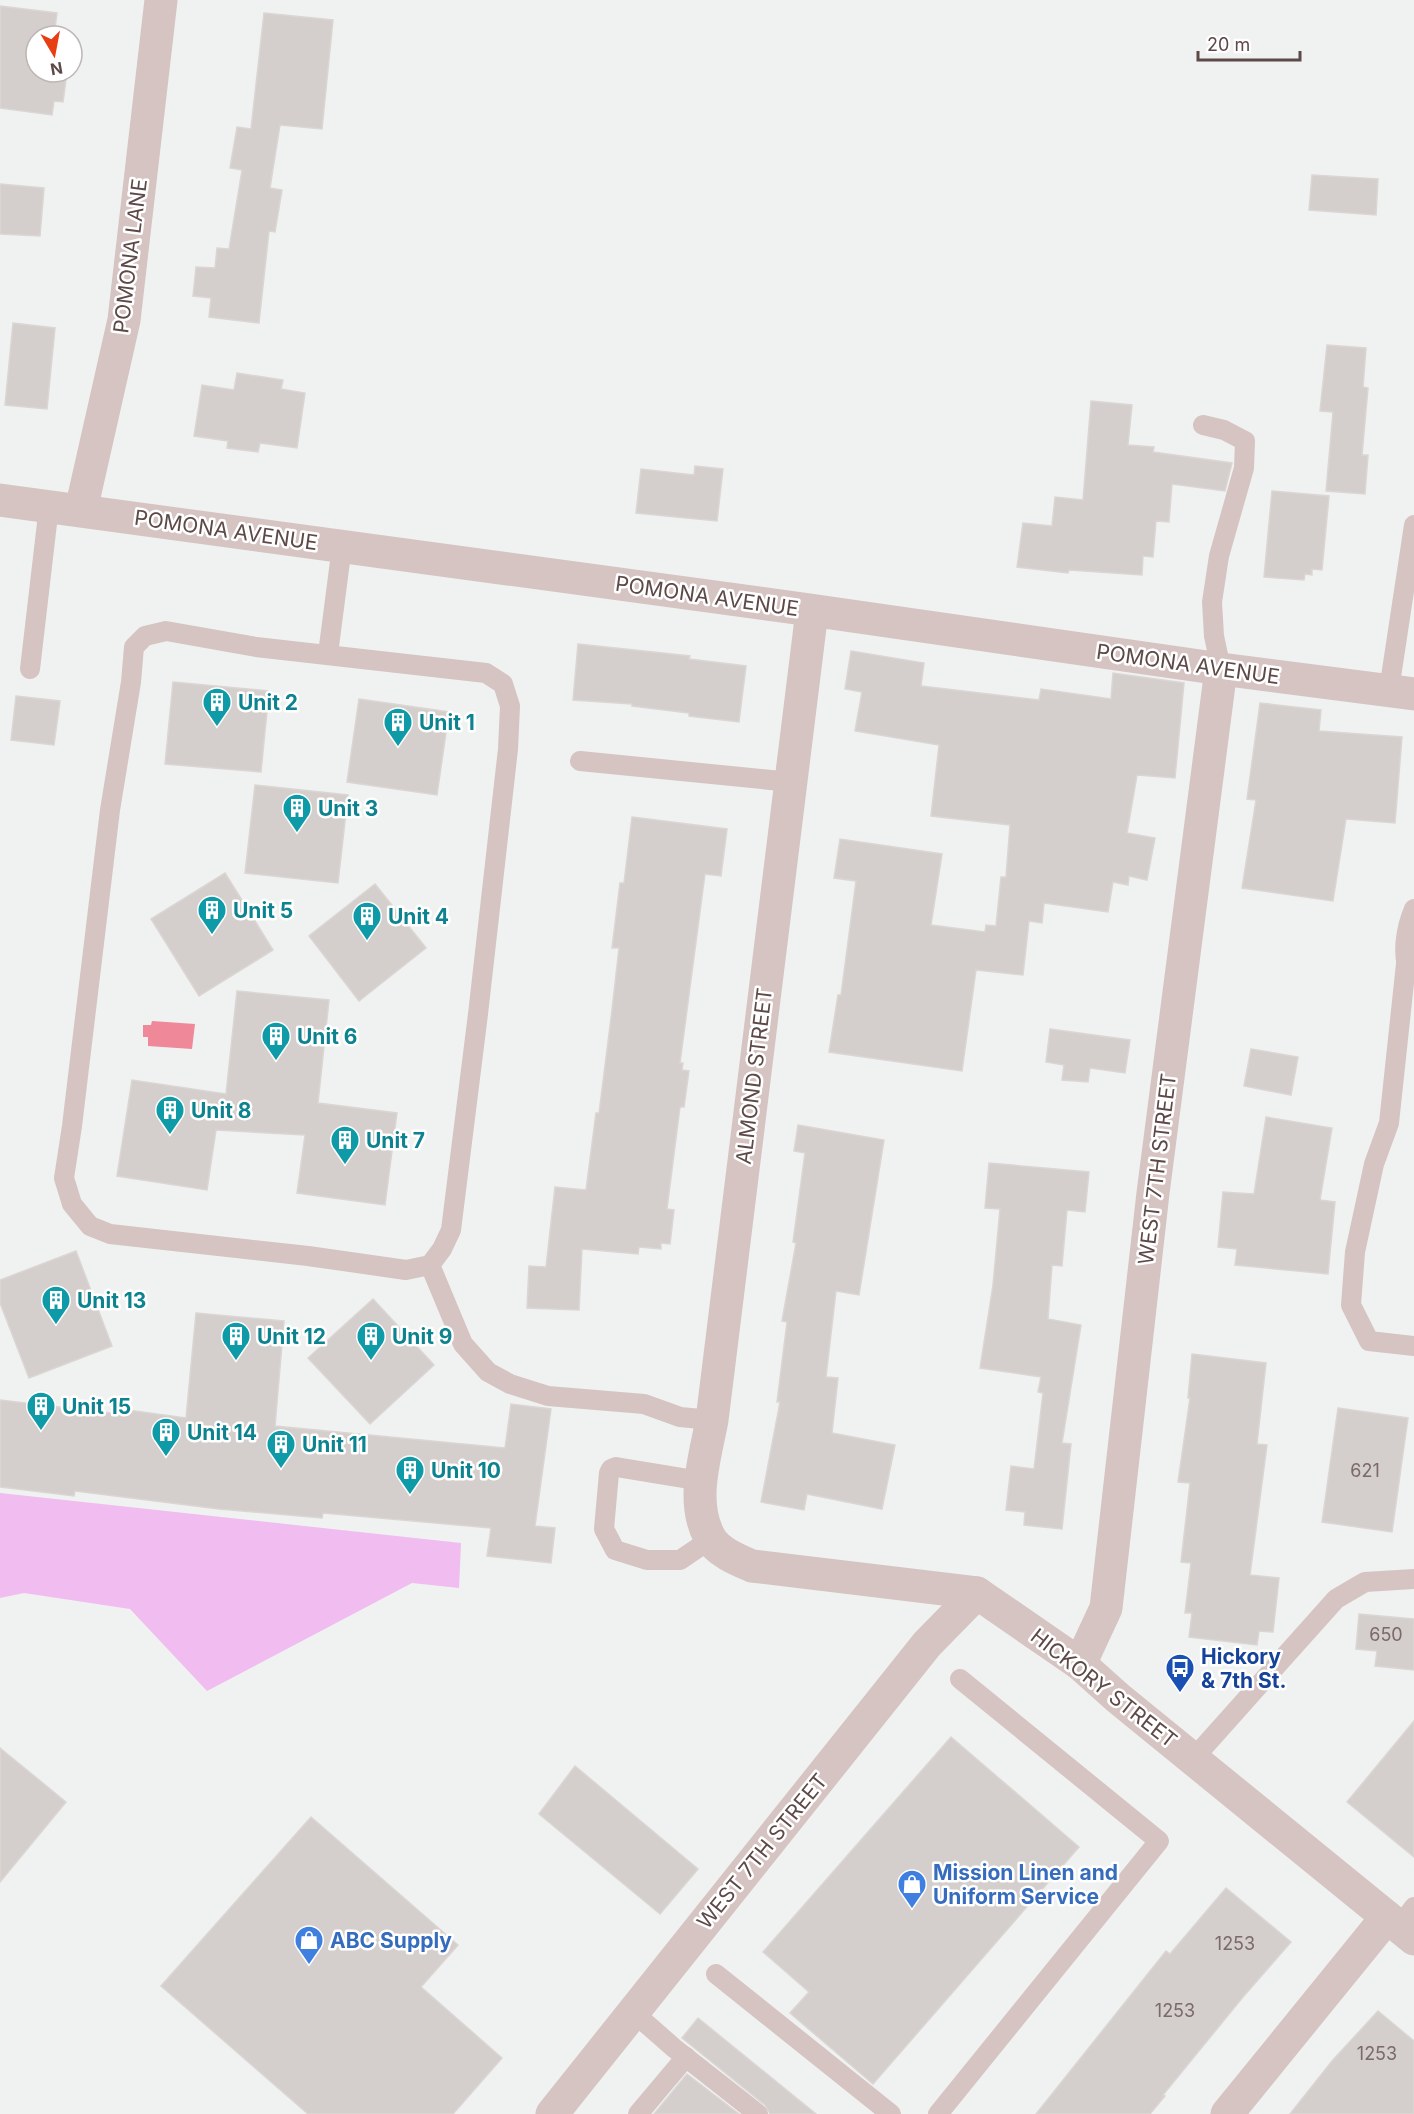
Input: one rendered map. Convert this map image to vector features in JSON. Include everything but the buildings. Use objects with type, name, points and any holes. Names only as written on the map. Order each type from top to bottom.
[{"type":"street","name":"POMONA LANE","points":[[81,510],[124,320],[161,0]]},
{"type":"street","name":"POMONA AVENUE","points":[[0,500],[1401,692]]},
{"type":"street","name":"ALMOND STREET","points":[[711,1539],[701,1513],[701,1481],[712,1420],[812,611]]},
{"type":"street","name":"WEST 7TH STREET","points":[[1080,1664],[1106,1608],[1153,1193],[1221,669]]},
{"type":"street","name":"HICKORY STREET","points":[[711,1539],[730,1556],[752,1566],[977,1593],[1080,1664],[1193,1759],[1404,1923]]},
{"type":"street","name":"WEST 7TH STREET","points":[[552,2114],[927,1644],[977,1593]]},
{"type":"street","points":[[1227,2114],[1404,1923]]},
{"type":"lane","points":[[1203,425],[1224,430],[1245,441],[1244,468],[1220,556],[1212,602],[1214,636],[1221,669]]},
{"type":"lane","points":[[30,669],[49,506]]},
{"type":"lane","points":[[1401,692],[1414,525]]},
{"type":"lane","points":[[328,654],[342,546]]},
{"type":"lane","points":[[166,631],[256,647],[486,673],[503,684],[510,706],[503,796],[451,1230],[442,1249],[430,1265],[406,1270],[308,1256],[110,1234],[90,1226],[72,1204],[64,1178],[110,810],[131,682],[134,647],[145,636],[166,631]]},
{"type":"lane","points":[[580,761],[790,782]]},
{"type":"lane","points":[[1414,909],[1407,925],[1410,973],[1389,1123],[1374,1164],[1355,1252],[1352,1305],[1368,1341],[1414,1346]]},
{"type":"lane","points":[[430,1265],[463,1344],[488,1372],[510,1384],[548,1396],[644,1404],[680,1417],[712,1420]]},
{"type":"lane","points":[[701,1481],[616,1467],[611,1469],[604,1529],[615,1550],[647,1560],[680,1560],[711,1539]]},
{"type":"lane","points":[[1193,1759],[1336,1599],[1365,1582],[1414,1579]]},
{"type":"lane","points":[[938,2114],[1160,1841],[960,1679]]},
{"type":"lane","points":[[716,1974],[891,2114]]},
{"type":"lane","points":[[633,2012],[758,2114]]},
{"type":"lane","points":[[638,2114],[686,2057]]},
{"type":"shaded area","points":[[152,1021],[195,1024],[192,1049],[148,1046],[148,1037],[143,1037],[143,1025],[151,1025]]},
{"type":"shaded area","points":[[0,1493],[461,1543],[459,1588],[412,1583],[207,1691],[130,1609],[24,1593],[0,1598]]},
{"type":"place","name":"Unit 2","points":[[217,728]]},
{"type":"place","name":"Unit 1","points":[[398,748]]},
{"type":"place","name":"Unit 3","points":[[297,834]]},
{"type":"place","name":"Unit 5","points":[[212,936]]},
{"type":"place","name":"Unit 4","points":[[367,942]]},
{"type":"place","name":"Unit 6","points":[[276,1062]]},
{"type":"place","name":"Unit 8","points":[[170,1136]]},
{"type":"place","name":"Unit 7","points":[[345,1166]]},
{"type":"place","name":"Unit 13","points":[[56,1326]]},
{"type":"place","name":"Unit 12","points":[[236,1362]]},
{"type":"place","name":"Unit 9","points":[[371,1362]]},
{"type":"place","name":"Unit 15","points":[[41,1432]]},
{"type":"place","name":"Unit 14","points":[[166,1458]]},
{"type":"place","name":"Unit 11","points":[[281,1470]]},
{"type":"place","name":"Unit 10","points":[[410,1496]]},
{"type":"place","name":"Hickory & 7th St.","points":[[1180,1694]]},
{"type":"place","name":"Mission Linen and Uniform Service","points":[[912,1910]]},
{"type":"place","name":"ABC Supply","points":[[309,1966]]}]
